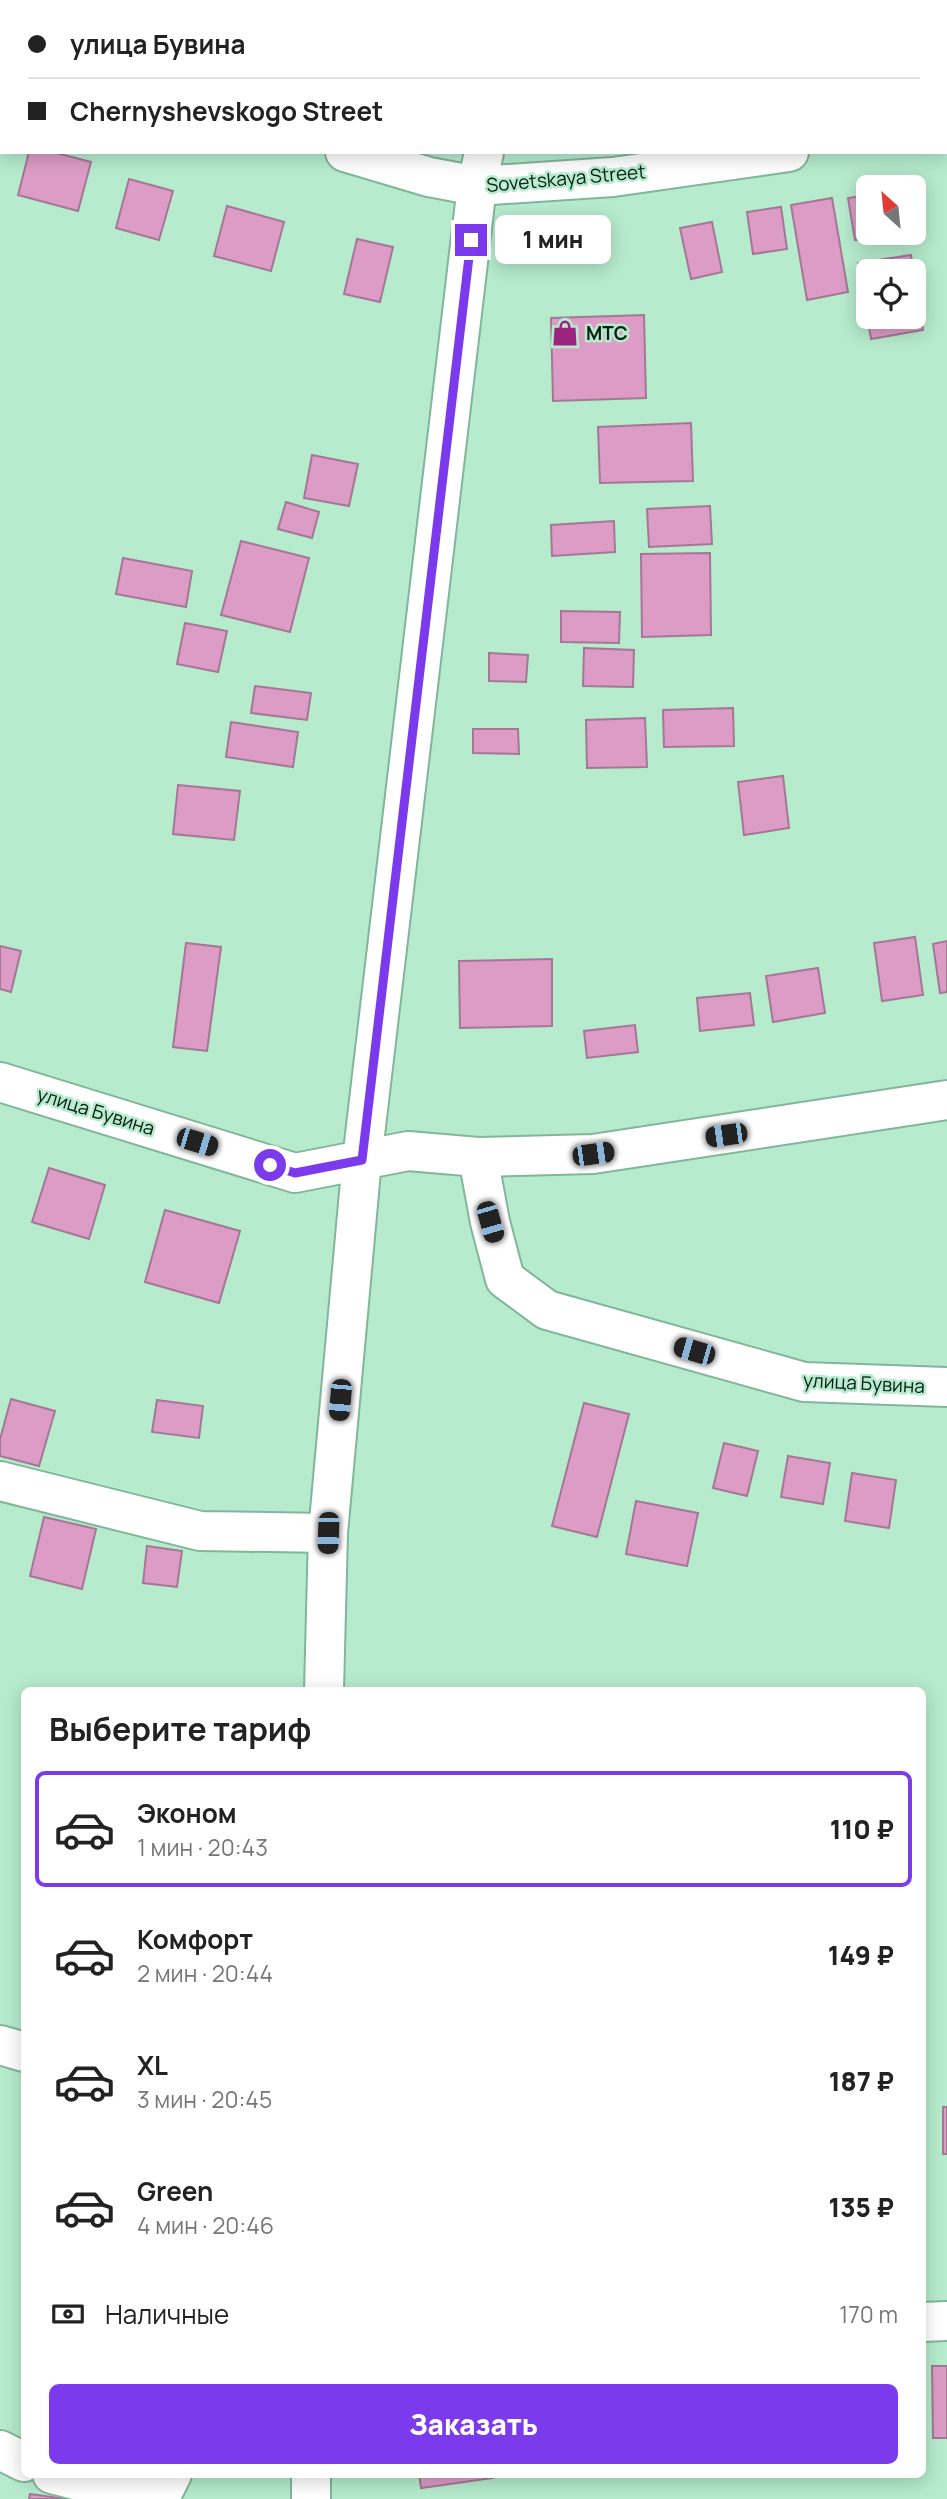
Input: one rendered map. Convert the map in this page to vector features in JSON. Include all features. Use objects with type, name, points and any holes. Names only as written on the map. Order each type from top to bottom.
[{"type":"street","name":"Sovetskaya Street","points":[[352,154],[429,177],[481,169],[613,177],[775,154]]},
{"type":"street","points":[[324,1687],[328,1533],[362,1160],[481,169]]},
{"type":"street","name":"улица Бувина","points":[[0,1082],[295,1173],[408,1151],[478,1157],[593,1154],[947,1100]]},
{"type":"street","name":"улица Бувина","points":[[478,1157],[490,1222],[505,1279],[547,1310],[804,1382],[947,1387]]},
{"type":"street","points":[[0,1481],[200,1531],[328,1533]]},
{"type":"street","points":[[0,2045],[21,2051]]},
{"type":"street","points":[[926,2322],[947,2321]]},
{"type":"street","points":[[0,2450],[21,2460]]},
{"type":"street","points":[[67,2478],[137,2496],[162,2494],[170,2478]]},
{"type":"street","points":[[311,2478],[311,2499]]},
{"type":"building","points":[[28,154],[61,154],[91,162],[78,211],[18,195]]},
{"type":"building","points":[[129,179],[173,191],[159,240],[116,228]]},
{"type":"building","points":[[856,197],[856,240],[855,240],[848,198]]},
{"type":"building","points":[[832,198],[848,292],[807,300],[791,205]]},
{"type":"building","points":[[227,206],[284,222],[271,271],[214,256]]},
{"type":"building","points":[[781,207],[787,249],[753,254],[747,212]]},
{"type":"building","points":[[712,222],[722,272],[691,279],[680,228]]},
{"type":"building","points":[[357,239],[393,247],[380,302],[344,294]]},
{"type":"building","points":[[911,255],[912,259],[884,259]]},
{"type":"building","points":[[644,315],[646,398],[553,401],[551,318]]},
{"type":"building","points":[[869,329],[923,329],[923,330],[871,339]]},
{"type":"building","points":[[691,423],[693,481],[600,483],[598,427]]},
{"type":"building","points":[[312,455],[358,464],[349,506],[304,498]]},
{"type":"building","points":[[286,502],[319,512],[312,538],[278,529]]},
{"type":"building","points":[[710,506],[712,544],[649,547],[647,509]]},
{"type":"building","points":[[614,521],[615,552],[552,556],[551,525]]},
{"type":"building","points":[[241,541],[309,558],[290,632],[221,615]]},
{"type":"building","points":[[710,553],[711,635],[642,637],[641,554]]},
{"type":"building","points":[[123,558],[192,571],[186,607],[116,594]]},
{"type":"building","points":[[561,611],[620,612],[619,643],[561,642]]},
{"type":"building","points":[[185,623],[227,631],[218,672],[177,664]]},
{"type":"building","points":[[584,648],[634,650],[633,687],[583,686]]},
{"type":"building","points":[[489,653],[528,655],[526,682],[489,681]]},
{"type":"building","points":[[255,686],[311,693],[307,720],[251,713]]},
{"type":"building","points":[[733,708],[734,746],[664,747],[663,710]]},
{"type":"building","points":[[645,718],[647,767],[587,768],[586,720]]},
{"type":"building","points":[[231,722],[298,732],[293,767],[226,757]]},
{"type":"building","points":[[473,729],[518,729],[519,754],[473,753]]},
{"type":"building","points":[[783,776],[789,828],[744,835],[738,782]]},
{"type":"building","points":[[178,785],[240,791],[234,840],[173,834]]},
{"type":"building","points":[[915,937],[923,995],[882,1001],[874,943]]},
{"type":"building","points":[[947,941],[947,992],[940,993],[933,944]]},
{"type":"building","points":[[186,943],[221,947],[207,1051],[173,1047]]},
{"type":"building","points":[[0,946],[21,951],[11,992],[0,989]]},
{"type":"building","points":[[552,959],[552,1026],[460,1028],[459,961]]},
{"type":"building","points":[[818,968],[825,1013],[773,1022],[766,976]]},
{"type":"building","points":[[750,993],[754,1025],[700,1031],[697,998]]},
{"type":"building","points":[[635,1025],[638,1052],[587,1058],[584,1031]]},
{"type":"building","points":[[49,1168],[105,1185],[89,1239],[32,1222]]},
{"type":"building","points":[[165,1210],[240,1231],[219,1303],[145,1282]]},
{"type":"building","points":[[11,1399],[55,1411],[39,1466],[0,1456],[0,1439]]},
{"type":"building","points":[[157,1400],[203,1406],[199,1438],[152,1432]]},
{"type":"building","points":[[584,1403],[629,1414],[597,1537],[552,1526]]},
{"type":"building","points":[[724,1443],[758,1451],[747,1496],[713,1488]]},
{"type":"building","points":[[788,1456],[830,1463],[823,1504],[781,1497]]},
{"type":"building","points":[[852,1473],[896,1480],[889,1528],[845,1521]]},
{"type":"building","points":[[636,1501],[698,1513],[687,1566],[626,1554]]},
{"type":"building","points":[[44,1517],[96,1529],[82,1589],[30,1576]]},
{"type":"building","points":[[147,1546],[182,1551],[177,1587],[143,1583]]},
{"type":"building","points":[[943,2107],[947,2107],[947,2154],[943,2154]]},
{"type":"building","points":[[932,2366],[947,2366],[947,2438],[933,2438]]},
{"type":"building","points":[[420,2478],[493,2478],[421,2488]]},
{"type":"building","points":[[30,2494],[67,2499],[29,2499]]},
{"type":"place","name":"МТС","points":[[565,333]]},
{"type":"route","points":[[270,1165],[295,1173],[362,1160],[471,240]]}]
